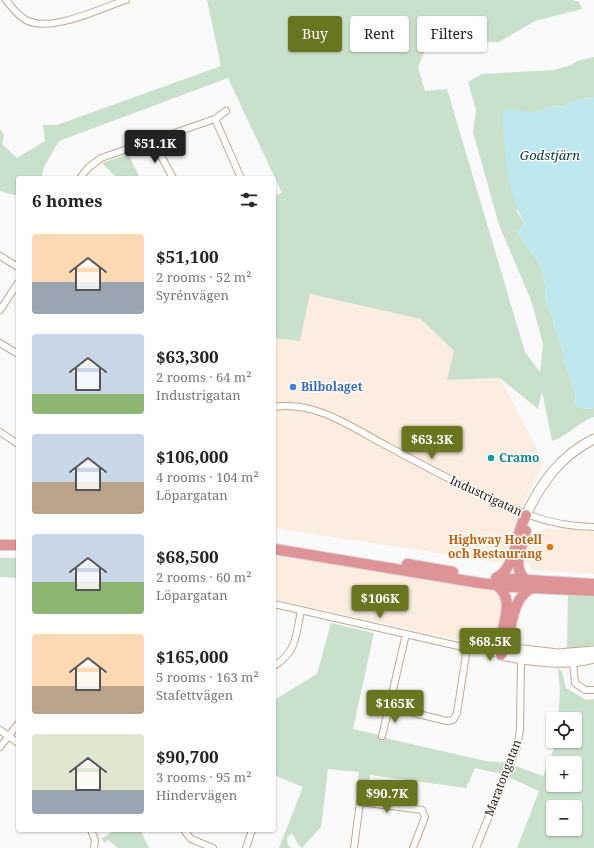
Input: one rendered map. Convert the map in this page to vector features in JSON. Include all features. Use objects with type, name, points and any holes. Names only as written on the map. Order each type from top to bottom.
[{"type":"highway","points":[[496,582],[507,570],[521,524],[526,515]]},
{"type":"highway","points":[[526,515],[528,524],[518,564],[520,575],[529,584],[594,584]]},
{"type":"highway","points":[[0,539],[16,539]]},
{"type":"highway","points":[[276,542],[496,582],[502,589],[508,605],[502,650]]},
{"type":"highway","points":[[0,545],[16,545]]},
{"type":"highway","points":[[276,549],[432,576],[594,591]]},
{"type":"highway","points":[[502,650],[516,604],[529,584]]},
{"type":"main road","points":[[526,515],[542,485],[560,462],[572,452],[594,439]]},
{"type":"main road","points":[[502,650],[558,654],[594,651]]},
{"type":"main road","points":[[502,650],[521,659],[573,662],[594,658]]},
{"type":"street","points":[[6,0],[15,11],[28,21],[43,24],[64,21],[126,0]]},
{"type":"street","points":[[82,176],[88,168],[101,158],[215,119],[226,111]]},
{"type":"street","points":[[215,119],[240,176]]},
{"type":"street","points":[[153,141],[173,176]]},
{"type":"street","points":[[0,256],[16,266]]},
{"type":"street","points":[[0,310],[16,286]]},
{"type":"street","points":[[0,343],[16,353]]},
{"type":"street","name":"Industrigatan","points":[[276,407],[290,405],[320,412],[425,466],[526,515],[554,524],[594,527]]},
{"type":"street","points":[[0,432],[16,443]]},
{"type":"street","points":[[276,604],[468,648],[502,650]]},
{"type":"street","points":[[276,665],[288,656],[293,648],[301,610]]},
{"type":"street","points":[[382,736],[406,634]]},
{"type":"street","points":[[389,707],[447,721],[453,720],[457,713],[468,648]]},
{"type":"street","name":"Maratongatan","points":[[476,848],[517,747],[520,730],[521,659]]},
{"type":"street","points":[[573,662],[575,683],[585,690],[594,690]]},
{"type":"street","points":[[0,747],[16,727]]},
{"type":"street","points":[[0,730],[16,741]]},
{"type":"street","points":[[354,848],[360,802],[422,810],[425,817],[413,848]]},
{"type":"street","points":[[92,832],[95,840],[94,848]]},
{"type":"street","points":[[186,832],[191,839],[213,848]]},
{"type":"street","points":[[246,848],[251,832]]},
{"type":"shaded area","points":[[309,294],[422,319],[454,351],[447,380],[500,378],[544,462],[516,516],[518,524],[503,563],[276,528],[276,338],[300,340]]},
{"type":"shaded area","points":[[548,528],[594,532],[594,574],[532,570],[523,557],[528,535]]},
{"type":"shaded area","points":[[276,554],[496,591],[504,602],[495,643],[486,646],[276,599]]},
{"type":"green space","points":[[207,0],[573,0],[579,2],[582,9],[535,21],[499,42],[487,42],[487,16],[417,16],[417,52],[424,52],[418,67],[425,91],[447,89],[525,352],[540,372],[543,344],[531,300],[499,225],[473,132],[476,110],[468,82],[482,74],[554,70],[571,65],[577,61],[594,57],[594,98],[580,99],[564,106],[548,107],[537,113],[528,112],[517,212],[525,223],[517,232],[539,263],[545,284],[546,305],[553,317],[554,327],[563,352],[563,359],[576,393],[574,404],[584,409],[594,408],[594,417],[583,422],[558,439],[552,441],[542,391],[538,409],[500,378],[447,380],[454,351],[421,319],[310,294],[300,341],[276,338],[276,195],[282,193],[276,180],[276,176],[274,176],[228,78],[59,141],[44,167],[42,176],[16,176],[16,195],[0,191],[0,129],[4,135],[2,144],[17,158],[45,141],[43,125],[57,125],[221,66]]},
{"type":"green space","points":[[128,154],[139,176],[115,176],[102,163]]},
{"type":"green space","points":[[0,558],[16,558],[16,578],[0,577]]},
{"type":"green space","points":[[568,595],[594,596],[594,645],[567,650]]},
{"type":"green space","points":[[331,623],[374,633],[353,729],[379,735],[385,738],[486,761],[508,763],[502,774],[475,768],[466,788],[370,775],[367,799],[356,799],[359,772],[328,769],[321,827],[302,848],[292,833],[287,838],[288,845],[291,848],[279,848],[303,787],[276,776],[276,699],[317,674]]},
{"type":"green space","points":[[558,668],[562,672],[566,688],[586,700],[594,699],[594,848],[517,848],[539,791],[508,777],[513,765],[543,776],[546,768],[546,792],[582,792],[582,756],[551,756],[554,748],[582,748],[582,712],[559,712],[560,692]]},
{"type":"green space","points":[[112,832],[141,832],[149,848],[118,848],[108,840],[105,843],[101,839]]},
{"type":"water","name":"Godstjärn","points":[[594,98],[594,408],[584,409],[574,404],[576,393],[563,359],[563,352],[554,327],[553,317],[546,305],[545,284],[539,263],[517,232],[525,223],[514,199],[507,170],[503,112],[508,109],[537,113],[548,107],[564,106],[580,99]]},
{"type":"place","name":"Bilbolaget","points":[[293,387]]},
{"type":"place","name":"Cramo","points":[[491,458]]},
{"type":"place","name":"Highway Hotell och Restaurang","points":[[550,547]]}]
